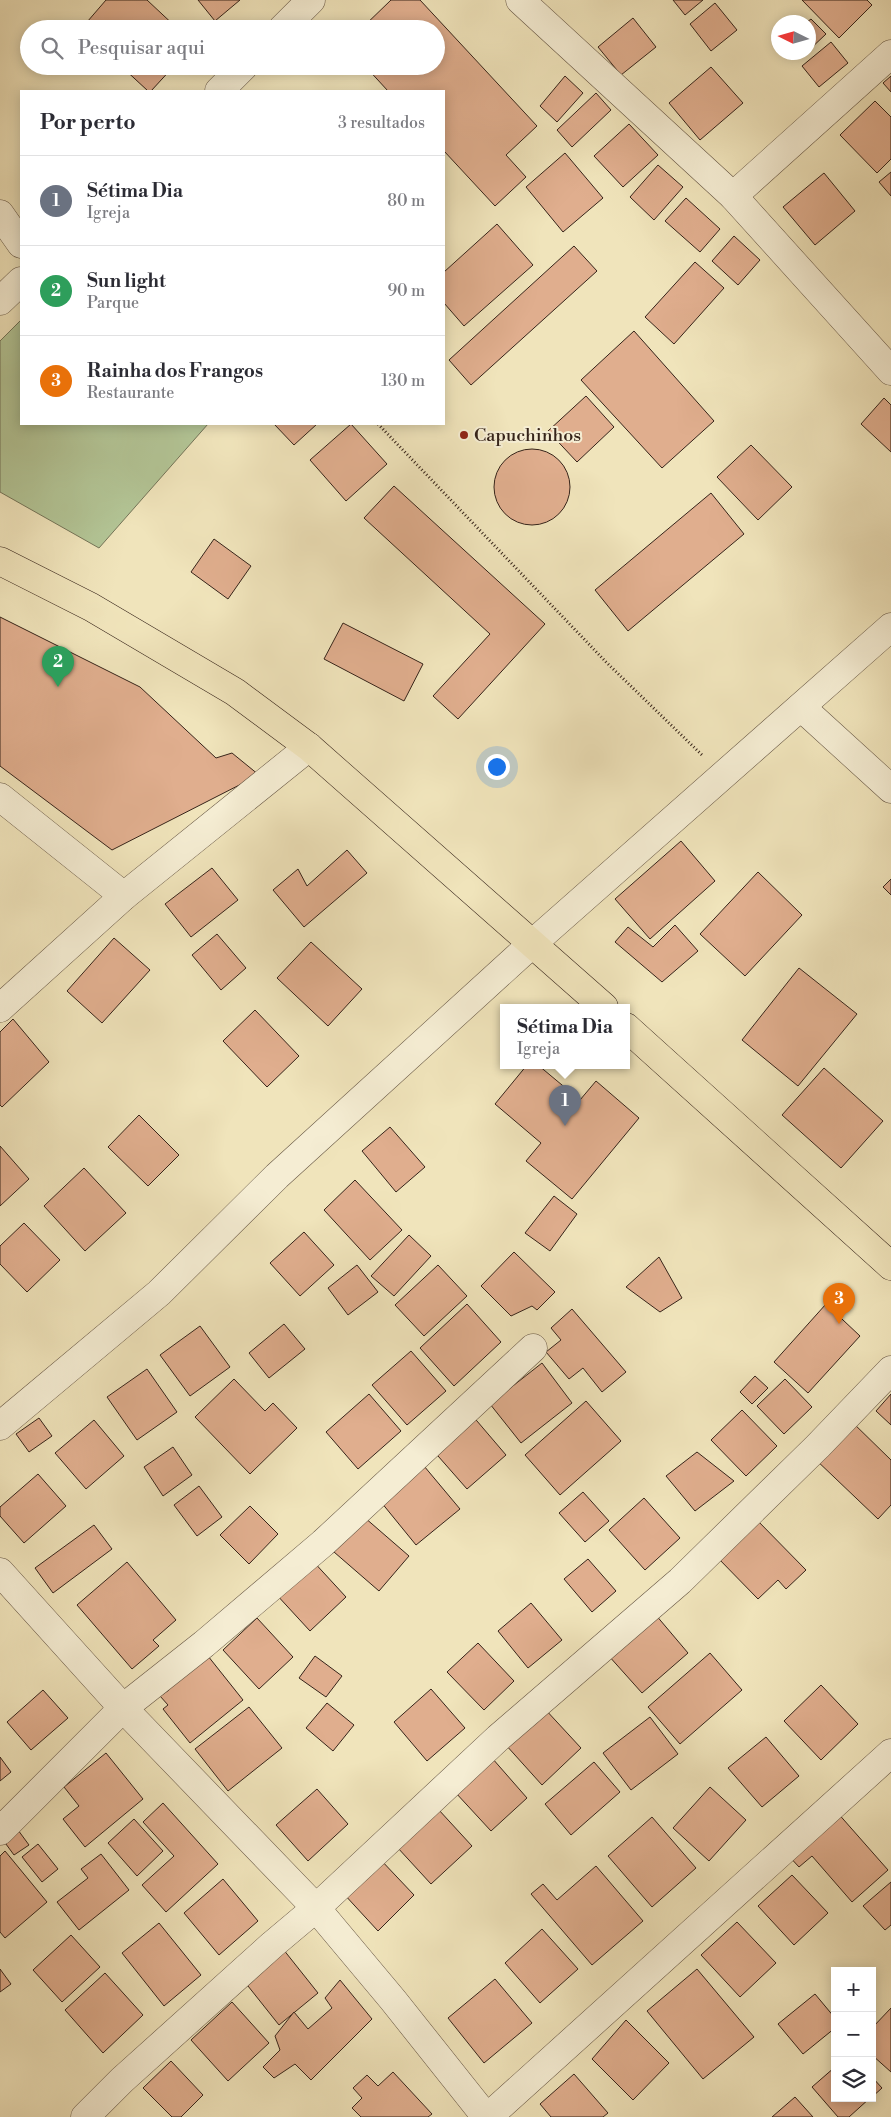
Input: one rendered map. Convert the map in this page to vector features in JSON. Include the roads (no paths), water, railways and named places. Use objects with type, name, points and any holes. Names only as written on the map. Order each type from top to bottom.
[{"type":"main road","points":[[0,561],[91,607],[235,692],[309,747],[601,1004]]},
{"type":"main road","points":[[630,1031],[891,1266]]},
{"type":"street","points":[[291,20],[311,0]]},
{"type":"street","points":[[520,0],[733,196],[891,371]]},
{"type":"street","points":[[733,196],[891,54]]},
{"type":"street","points":[[221,90],[235,75]]},
{"type":"street","points":[[0,214],[20,243]]},
{"type":"street","points":[[0,301],[20,282]]},
{"type":"street","points":[[0,1426],[159,1293],[277,1176],[533,943],[722,774],[891,627]]},
{"type":"street","points":[[801,707],[891,789]]},
{"type":"street","points":[[0,1008],[124,896],[309,747]]},
{"type":"street","points":[[0,797],[124,896]]},
{"type":"street","points":[[0,1831],[123,1708],[204,1644],[322,1543],[533,1348]]},
{"type":"street","points":[[85,2117],[272,1945],[316,1908],[498,1738],[680,1581],[818,1446],[891,1370]]},
{"type":"street","points":[[0,1572],[123,1708],[316,1908],[487,2117],[891,1753]]},
{"type":"place","name":"Capuchinhos","points":[[464,435]]},
{"type":"place","name":"Sun light","points":[[58,687]]},
{"type":"place","name":"Sétima Dia","points":[[565,1126]]},
{"type":"place","name":"Rainha dos Frangos","points":[[839,1324]]}]
